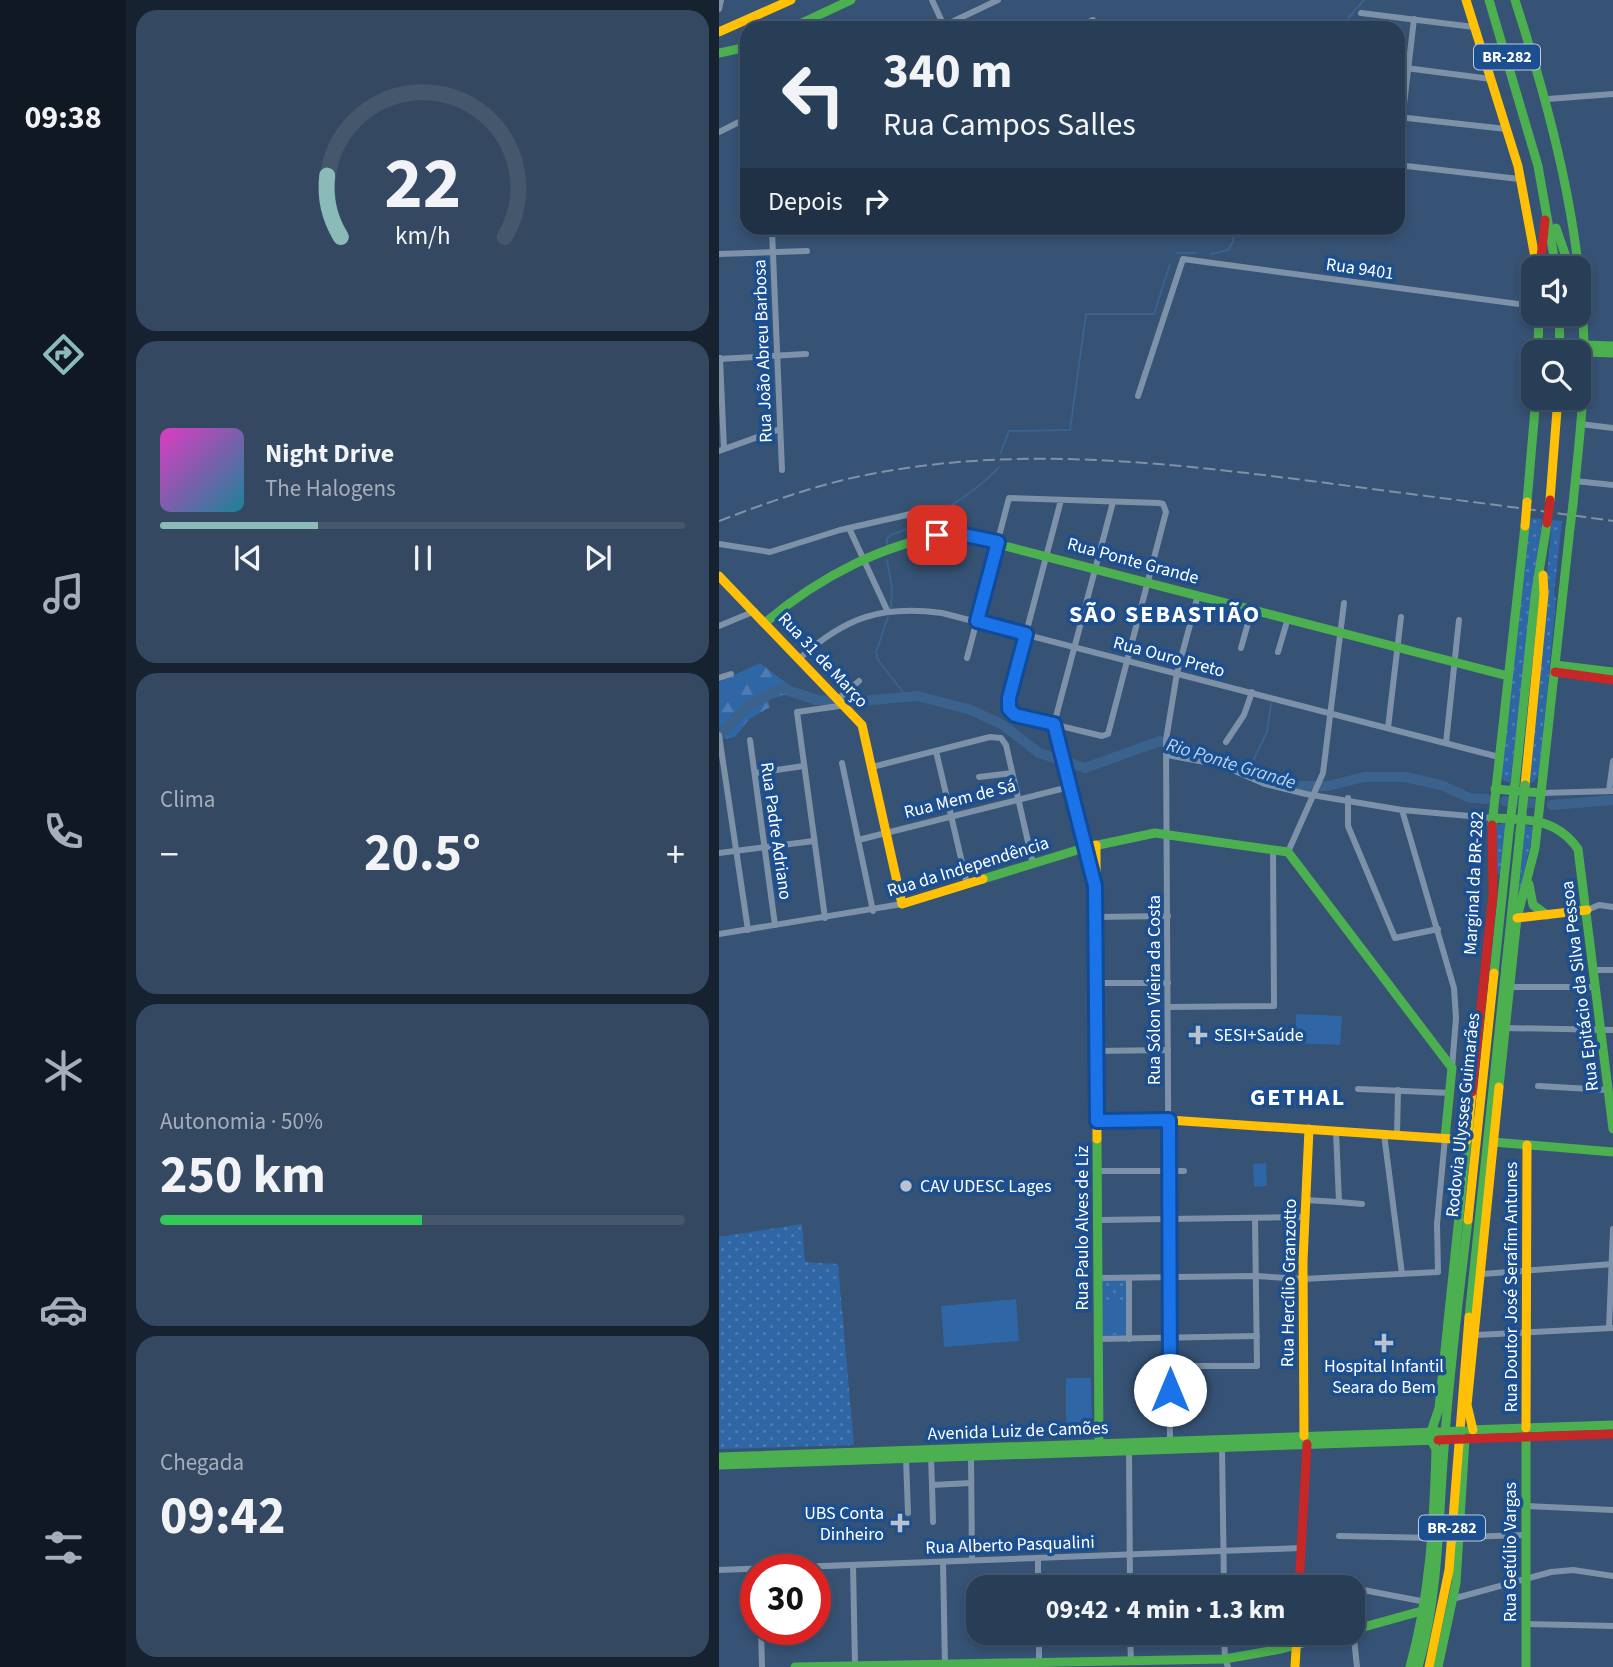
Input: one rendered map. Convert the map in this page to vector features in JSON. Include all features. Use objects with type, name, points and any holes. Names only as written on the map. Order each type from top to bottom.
[{"type":"main road","points":[[746,21],[791,0]]},
{"type":"main road","points":[[812,21],[851,0]]},
{"type":"main road","points":[[1466,0],[1507,129],[1535,256]]},
{"type":"main road","name":"BR-282","points":[[1489,0],[1543,179],[1554,256]]},
{"type":"main road","points":[[1515,0],[1548,99],[1569,187],[1577,256]]},
{"type":"main road","points":[[721,33],[740,24]]},
{"type":"main road","points":[[719,50],[740,48]]},
{"type":"main road","points":[[1540,256],[1546,214],[1543,179]]},
{"type":"main road","points":[[1548,205],[1566,256]]},
{"type":"main road","points":[[1591,348],[1613,346]]},
{"type":"main road","points":[[1591,350],[1613,352]]},
{"type":"main road","name":"Marginal da BR-282","points":[[1410,1667],[1426,1606],[1434,1538],[1437,1449],[1434,1436],[1492,904],[1492,818],[1525,526],[1535,410]]},
{"type":"main road","name":"Rodovia Ulysses Guimarães","points":[[1418,1667],[1439,1575],[1445,1435],[1479,1111],[1544,594],[1543,565],[1557,410]]},
{"type":"main road","points":[[1473,1430],[1467,1405],[1505,1028],[1518,918],[1529,879],[1539,819],[1581,410]]},
{"type":"main road","name":"Rua Ponte Grande","points":[[766,622],[796,596],[865,562],[946,533],[998,542],[1508,676]]},
{"type":"main road","name":"Rua 31 de Março","points":[[719,576],[843,703],[865,731],[902,904]]},
{"type":"main road","points":[[1555,668],[1613,673]]},
{"type":"main road","points":[[1555,668],[1613,680]]},
{"type":"main road","points":[[1495,789],[1541,793]]},
{"type":"main road","points":[[1492,818],[1539,819]]},
{"type":"main road","name":"Rua Epitácio da Silva Pessoa","points":[[1539,819],[1559,826],[1578,849],[1613,1129]]},
{"type":"main road","name":"Rodovia Ulysses Guimarães","points":[[1429,1667],[1442,1621],[1450,1572],[1457,1435],[1496,1055],[1514,832]]},
{"type":"main road","name":"Rua da Independência","points":[[902,904],[1084,848],[1168,834],[1288,852]]},
{"type":"main road","name":"Rua Paulo Alves de Liz","points":[[1096,845],[1099,1444]]},
{"type":"main road","name":"Rua Paulo Alves de Liz","points":[[1084,848],[1095,886]]},
{"type":"main road","points":[[1288,852],[1452,1069],[1445,1138]]},
{"type":"main road","points":[[1529,879],[1533,905],[1547,915]]},
{"type":"main road","points":[[1518,918],[1587,911]]},
{"type":"main road","points":[[1496,1055],[1499,1087]]},
{"type":"main road","points":[[1097,1121],[1169,1120],[1467,1140],[1479,1111]]},
{"type":"main road","name":"Rua Hercílio Granzotto","points":[[1300,1575],[1309,1442],[1303,1279],[1309,1129]]},
{"type":"main road","points":[[1494,1142],[1613,1152]]},
{"type":"main road","name":"Rua Doutor José Serafim Antunes","points":[[1526,1433],[1527,1145]]},
{"type":"main road","points":[[1482,1196],[1492,1165]]},
{"type":"main road","points":[[1464,1166],[1471,1186]]},
{"type":"main road","name":"Avenida Luiz de Camões","points":[[719,1465],[1170,1441],[1262,1438],[1309,1442],[1337,1435],[1463,1436],[1613,1425]]},
{"type":"main road","name":"Avenida Luiz de Camões","points":[[1463,1436],[1473,1430],[1613,1434]]},
{"type":"main road","name":"Rua Getúlio Vargas","points":[[1526,1433],[1526,1667]]},
{"type":"main road","points":[[1309,1442],[1337,1435]]},
{"type":"main road","name":"Avenida Luiz de Camões","points":[[877,1455],[906,1458],[971,1456],[1434,1436]]},
{"type":"main road","points":[[1440,1667],[1456,1598],[1461,1537],[1463,1436]]},
{"type":"main road","points":[[1099,1444],[1106,1448],[1129,1446],[1132,1450]]},
{"type":"main road","name":"Avenida Luiz de Camões","points":[[719,1457],[841,1457]]},
{"type":"main road","points":[[1365,1626],[1426,1606]]},
{"type":"main road","points":[[795,1667],[1227,1663],[1296,1645],[1295,1667]]},
{"type":"street","points":[[719,9],[721,0]]},
{"type":"street","points":[[932,0],[941,21]]},
{"type":"street","points":[[955,21],[998,0]]},
{"type":"street","points":[[1361,13],[1474,27]]},
{"type":"street","points":[[1405,90],[1414,19]]},
{"type":"street","points":[[1405,68],[1491,79]]},
{"type":"street","points":[[1548,99],[1613,94]]},
{"type":"street","points":[[1405,118],[1507,129]]},
{"type":"street","points":[[719,132],[740,122]]},
{"type":"street","points":[[1405,166],[1519,179]]},
{"type":"street","name":"Rua João Abreu Barbosa","points":[[772,235],[782,470]]},
{"type":"street","points":[[719,254],[807,251]]},
{"type":"street","name":"Rua 9401","points":[[1138,396],[1183,259],[1521,304]]},
{"type":"street","points":[[780,429],[721,450],[720,358],[806,354]]},
{"type":"street","points":[[1580,424],[1613,428]]},
{"type":"street","points":[[1575,481],[1613,485]]},
{"type":"street","points":[[967,658],[1009,498],[1159,503],[1165,507],[1148,582],[1106,736],[1015,715],[1009,709],[1009,698],[1061,500]]},
{"type":"street","points":[[1084,848],[1054,724],[1113,502]]},
{"type":"street","points":[[719,544],[770,552],[849,528],[924,511]]},
{"type":"street","points":[[849,528],[887,610]]},
{"type":"street","name":"Rua Sólon Vieira da Costa","points":[[1170,1441],[1166,748],[1177,673],[1198,595]]},
{"type":"street","points":[[1288,852],[1318,788],[1331,713],[1344,603]]},
{"type":"street","points":[[1241,649],[1252,609]]},
{"type":"street","name":"Rua Ouro Preto","points":[[800,658],[835,630],[867,615],[887,610],[942,613],[1499,757]]},
{"type":"street","points":[[719,626],[755,611]]},
{"type":"street","points":[[1388,728],[1401,617]]},
{"type":"street","points":[[1278,652],[1288,618]]},
{"type":"street","points":[[1446,743],[1459,620]]},
{"type":"street","points":[[719,678],[731,674]]},
{"type":"street","points":[[825,918],[797,712],[843,703],[859,681]]},
{"type":"street","points":[[1226,742],[1244,715],[1252,692]]},
{"type":"street","points":[[872,767],[990,737],[1001,738],[1033,864]]},
{"type":"street","points":[[720,738],[748,930]]},
{"type":"street","name":"Rua Padre Adriano","points":[[750,740],[775,925]]},
{"type":"street","points":[[1166,748],[1283,788],[1318,788],[1402,810],[1492,818]]},
{"type":"street","points":[[936,751],[967,884]]},
{"type":"street","points":[[1541,793],[1611,791],[1613,761]]},
{"type":"street","points":[[842,763],[873,911]]},
{"type":"street","points":[[755,773],[804,766]]},
{"type":"street","points":[[979,777],[1012,773]]},
{"type":"street","name":"Rua Mem de Sá","points":[[858,840],[1069,787]]},
{"type":"street","points":[[1348,798],[1348,826],[1395,938],[1438,929]]},
{"type":"street","points":[[1402,810],[1451,973],[1456,1003],[1452,1069]]},
{"type":"street","points":[[719,853],[814,841]]},
{"type":"street","points":[[1168,1007],[1274,1006],[1273,849]]},
{"type":"street","name":"Rua da Independência","points":[[719,934],[873,911],[902,904]]},
{"type":"street","points":[[1587,911],[1599,905],[1613,907]]},
{"type":"street","points":[[1095,917],[1168,916]]},
{"type":"street","points":[[1594,970],[1613,970]]},
{"type":"street","points":[[1096,983],[1168,983]]},
{"type":"street","points":[[1510,987],[1596,987]]},
{"type":"street","points":[[1505,1028],[1613,1030]]},
{"type":"street","points":[[1096,1051],[1168,1050]]},
{"type":"street","points":[[1538,1086],[1608,1090]]},
{"type":"street","points":[[1358,1088],[1450,1093]]},
{"type":"street","points":[[1397,1135],[1398,1090]]},
{"type":"street","points":[[1336,1131],[1339,1202]]},
{"type":"street","points":[[1384,1134],[1402,1273]]},
{"type":"street","points":[[1098,1278],[1256,1276],[1303,1279],[1438,1272],[1437,1224],[1445,1138]]},
{"type":"street","points":[[1097,1171],[1184,1171]]},
{"type":"street","points":[[1305,1200],[1362,1204]]},
{"type":"street","points":[[1098,1220],[1304,1217]]},
{"type":"street","points":[[1170,1366],[1257,1366],[1255,1218]]},
{"type":"street","points":[[1476,1335],[1611,1328],[1613,1229]]},
{"type":"street","points":[[1482,1274],[1526,1273],[1612,1264]]},
{"type":"street","points":[[1129,1278],[1129,1339]]},
{"type":"street","points":[[1098,1339],[1257,1336]]},
{"type":"street","points":[[1222,1447],[1224,1575]]},
{"type":"street","points":[[1130,1575],[1132,1450]]},
{"type":"street","points":[[971,1456],[972,1560]]},
{"type":"street","points":[[931,1457],[934,1522]]},
{"type":"street","points":[[906,1458],[908,1513]]},
{"type":"street","points":[[932,1485],[971,1483]]},
{"type":"street","points":[[1526,1506],[1613,1510]]},
{"type":"street","points":[[1461,1537],[1526,1535]]},
{"type":"street","points":[[1339,1536],[1434,1538]]},
{"type":"street","name":"Rua Alberto Pasqualini","points":[[831,1566],[1301,1548]]},
{"type":"street","points":[[1038,1558],[1038,1575]]},
{"type":"street","points":[[943,1562],[945,1665]]},
{"type":"street","points":[[853,1565],[855,1666]]},
{"type":"street","name":"Rua Alberto Pasqualini","points":[[719,1570],[740,1569]]},
{"type":"street","points":[[1456,1598],[1526,1577],[1562,1570],[1613,1576]]},
{"type":"street","points":[[1365,1591],[1426,1606]]},
{"type":"street","points":[[1526,1624],[1613,1626]]},
{"type":"street","points":[[761,1645],[762,1667]]},
{"type":"street","points":[[1041,1645],[1043,1664]]},
{"type":"street","points":[[1130,1645],[1131,1662]]},
{"type":"street","points":[[1225,1645],[1227,1663]]},
{"type":"street","points":[[1355,1645],[1357,1667]]},
{"type":"green space","points":[[1528,518],[1542,519],[1510,782],[1504,781],[1500,773]]},
{"type":"green space","points":[[1552,520],[1562,521],[1554,594],[1556,600],[1539,774],[1534,782],[1528,784]]},
{"type":"green space","points":[[760,663],[791,686],[808,694],[826,697],[831,704],[816,705],[785,695],[768,700],[770,707],[749,719],[735,737],[725,739],[719,724],[719,682]]},
{"type":"green space","points":[[1506,822],[1498,875],[1494,855],[1495,826]]},
{"type":"green space","points":[[1525,826],[1534,828],[1518,899]]},
{"type":"green space","points":[[1296,1014],[1342,1016],[1340,1045],[1295,1043]]},
{"type":"green space","points":[[1266,1163],[1267,1186],[1254,1187],[1253,1164]]},
{"type":"green space","points":[[802,1224],[805,1262],[838,1264],[854,1445],[719,1449],[719,1237]]},
{"type":"green space","points":[[1098,1278],[1129,1278],[1129,1339],[1098,1339]]},
{"type":"green space","points":[[1016,1299],[1019,1341],[944,1347],[941,1306]]},
{"type":"green space","points":[[1106,1300],[1126,1300],[1126,1333],[1106,1333]]},
{"type":"green space","points":[[1066,1378],[1091,1378],[1092,1425],[1066,1425]]},
{"type":"waterway","points":[[1346,21],[1364,0]]},
{"type":"waterway","points":[[1211,254],[1228,250],[1233,242],[1233,235]]},
{"type":"waterway","points":[[1177,253],[1196,253]]},
{"type":"waterway","points":[[1001,452],[1009,431],[1070,430],[1086,314],[1154,314],[1170,264]]},
{"type":"waterway","points":[[887,548],[887,538],[930,521],[929,516],[966,495],[999,467]]},
{"type":"waterway","points":[[887,560],[892,588],[891,607]]},
{"type":"waterway","points":[[888,617],[876,652],[878,660],[906,696]]},
{"type":"waterway","name":"Rio Ponte Grande","points":[[719,736],[749,705],[781,688],[818,700],[860,701],[918,696],[971,710],[1003,725],[1039,753],[1085,768],[1160,741],[1298,786],[1328,786],[1364,777],[1405,777],[1441,785],[1470,798],[1487,799]]},
{"type":"waterway","points":[[1249,769],[1267,732],[1271,704]]},
{"type":"waterway","name":"Rio Ponte Grande","points":[[719,725],[723,732]]},
{"type":"waterway","name":"Rio Ponte Grande","points":[[1552,805],[1613,800]]},
{"type":"waterway","name":"Rio Ponte Grande","points":[[1505,801],[1533,803]]},
{"type":"railway","points":[[719,521],[813,488],[871,474],[927,465],[1039,459],[1151,463],[1207,469],[1613,521]]},
{"type":"traffic: fast","points":[[806,21],[851,0]]},
{"type":"traffic: fast","points":[[1489,0],[1538,166],[1554,256]]},
{"type":"traffic: fast","points":[[1515,0],[1552,127],[1577,256],[1582,300],[1584,364],[1573,504]]},
{"type":"traffic: fast","points":[[719,53],[740,48]]},
{"type":"traffic: fast","points":[[1556,228],[1566,256]]},
{"type":"traffic: fast","points":[[1538,340],[1539,326]]},
{"type":"traffic: fast","points":[[1559,326],[1560,340]]},
{"type":"traffic: fast","points":[[1591,345],[1613,346]]},
{"type":"traffic: fast","points":[[1591,352],[1613,353]]},
{"type":"traffic: fast","points":[[1527,502],[1535,410]]},
{"type":"traffic: fast","points":[[1570,528],[1573,504]]},
{"type":"traffic: fast","points":[[1515,784],[1535,597],[1547,523]]},
{"type":"traffic: fast","points":[[1492,825],[1525,526]]},
{"type":"traffic: fast","points":[[1499,1087],[1517,918],[1535,848],[1570,528]]},
{"type":"traffic: fast","points":[[766,622],[808,590],[855,564],[904,544],[955,533],[1508,676]]},
{"type":"traffic: fast","points":[[1555,665],[1613,672]]},
{"type":"traffic: fast","points":[[1509,831],[1515,784]]},
{"type":"traffic: fast","points":[[1520,833],[1525,785]]},
{"type":"traffic: fast","points":[[1495,789],[1541,793]]},
{"type":"traffic: fast","points":[[1492,818],[1540,822],[1560,831],[1578,849],[1613,1129]]},
{"type":"traffic: fast","points":[[1494,973],[1509,831]]},
{"type":"traffic: fast","points":[[983,879],[1084,848],[1155,833],[1288,852],[1452,1068],[1445,1138]]},
{"type":"traffic: fast","points":[[1469,1317],[1520,833]]},
{"type":"traffic: fast","points":[[1084,848],[1093,877]]},
{"type":"traffic: fast","points":[[1529,884],[1533,905],[1547,915]]},
{"type":"traffic: fast","points":[[1467,1140],[1475,1120]]},
{"type":"traffic: fast","points":[[1097,1139],[1099,1444]]},
{"type":"traffic: fast","points":[[1431,1432],[1439,1408],[1467,1140]]},
{"type":"traffic: fast","points":[[1493,1142],[1613,1152]]},
{"type":"traffic: fast","points":[[1418,1667],[1434,1586],[1449,1392],[1468,1220]]},
{"type":"traffic: fast","points":[[1469,1430],[1613,1425]]},
{"type":"traffic: fast","points":[[1438,1432],[1462,1431]]},
{"type":"traffic: fast","points":[[719,1457],[1438,1432]]},
{"type":"traffic: fast","points":[[1526,1437],[1526,1667]]},
{"type":"traffic: fast","points":[[1438,1667],[1456,1583],[1465,1439]]},
{"type":"traffic: fast","points":[[1410,1667],[1430,1559],[1436,1449],[1431,1440]]},
{"type":"traffic: fast","points":[[719,1465],[1438,1440]]},
{"type":"traffic: fast","points":[[1365,1627],[1425,1610]]},
{"type":"traffic: fast","points":[[795,1667],[1225,1659],[1296,1645]]},
{"type":"traffic: slow","points":[[744,21],[791,0]]},
{"type":"traffic: slow","points":[[1466,0],[1518,166],[1535,256]]},
{"type":"traffic: slow","points":[[719,32],[740,23]]},
{"type":"traffic: slow","points":[[1550,500],[1557,410]]},
{"type":"traffic: slow","points":[[1525,526],[1527,502]]},
{"type":"traffic: slow","points":[[1525,785],[1544,594],[1543,575]]},
{"type":"traffic: slow","points":[[719,576],[862,725],[902,904],[983,879]]},
{"type":"traffic: slow","points":[[1096,845],[1097,1139]]},
{"type":"traffic: slow","points":[[1517,918],[1587,910]]},
{"type":"traffic: slow","points":[[1468,1220],[1494,973]]},
{"type":"traffic: slow","points":[[1473,1430],[1467,1405],[1499,1087]]},
{"type":"traffic: slow","points":[[1097,1121],[1169,1120],[1467,1140],[1472,1092]]},
{"type":"traffic: slow","points":[[1304,1436],[1303,1261],[1309,1129]]},
{"type":"traffic: slow","points":[[1526,1428],[1527,1145]]},
{"type":"traffic: slow","points":[[1429,1667],[1449,1570],[1469,1317]]},
{"type":"traffic: slow","points":[[1295,1667],[1296,1645]]},
{"type":"traffic: jam","points":[[1541,256],[1545,220]]},
{"type":"traffic: jam","points":[[1547,523],[1550,500]]},
{"type":"traffic: jam","points":[[1555,672],[1613,680]]},
{"type":"traffic: jam","points":[[1472,1092],[1493,894],[1492,825]]},
{"type":"traffic: jam","points":[[1462,1439],[1613,1434]]},
{"type":"traffic: jam","points":[[1438,1440],[1462,1439]]},
{"type":"traffic: jam","points":[[1300,1575],[1307,1444]]},
{"type":"place","name":"SESI+Saúde","points":[[1198,1035]]},
{"type":"place","name":"CAV UDESC Lages","points":[[906,1186]]},
{"type":"place","name":"Hospital Infantil Seara do Bem","points":[[1384,1343]]},
{"type":"place","name":"UBS Conta Dinheiro","points":[[900,1523]]},
{"type":"district","name":"SÃO SEBASTIÃO","points":[[1165,614]]},
{"type":"district","name":"GETHAL","points":[[1298,1097]]},
{"type":"route","points":[[937,535],[955,533],[998,542],[977,621],[1026,634],[1009,698],[1009,709],[1015,715],[1054,724],[1095,886],[1097,1121],[1169,1120],[1170,1390]]}]
